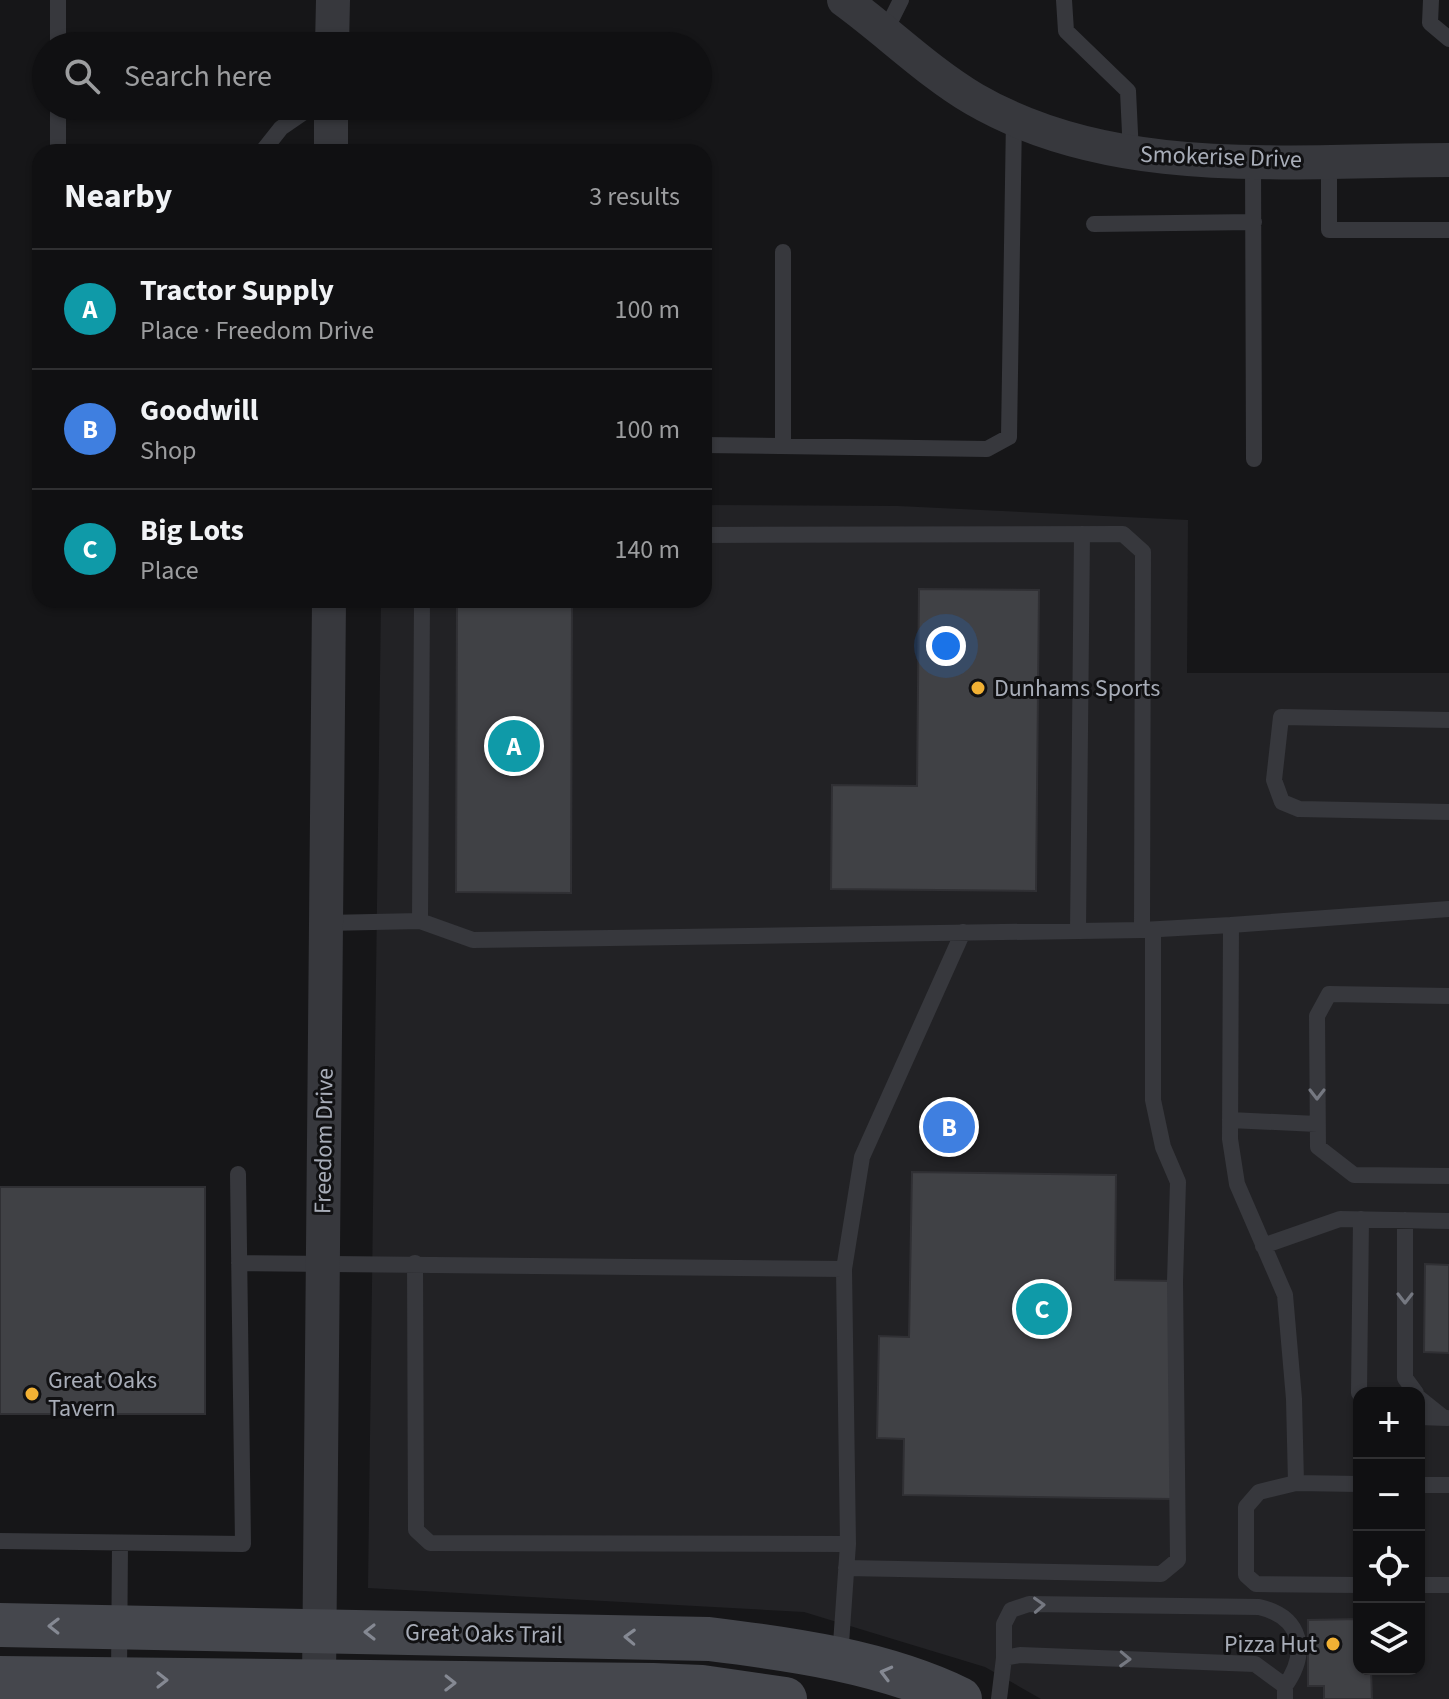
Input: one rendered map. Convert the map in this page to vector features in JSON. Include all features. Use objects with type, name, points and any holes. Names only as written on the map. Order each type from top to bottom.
[{"type":"street","points":[[332,32],[333,0]]},
{"type":"street","name":"Smokerise Drive","points":[[844,0],[923,65],[975,99],[1014,118],[1088,145],[1131,154],[1253,160],[1449,160]]},
{"type":"street","points":[[331,120],[331,144]]},
{"type":"street","name":"Freedom Drive","points":[[319,1681],[329,608]]},
{"type":"street","name":"Great Oaks Trail","points":[[0,1625],[319,1632],[718,1672],[785,1699]]},
{"type":"street","name":"Great Oaks Trail","points":[[0,1678],[119,1689],[718,1672],[839,1661],[903,1678],[960,1699]]},
{"type":"lane","points":[[58,0],[58,32]]},
{"type":"lane","points":[[885,32],[901,0]]},
{"type":"lane","points":[[1064,0],[1066,31],[1128,91],[1131,154]]},
{"type":"lane","points":[[1431,0],[1430,23],[1449,39]]},
{"type":"lane","points":[[712,445],[987,449],[1009,437],[1014,118]]},
{"type":"lane","points":[[58,120],[58,144]]},
{"type":"lane","points":[[268,144],[281,128],[293,120]]},
{"type":"lane","points":[[1253,160],[1254,459]]},
{"type":"lane","points":[[1329,160],[1329,230],[1449,230]]},
{"type":"lane","points":[[1094,224],[1254,222]]},
{"type":"lane","points":[[783,252],[783,446]]},
{"type":"lane","points":[[1078,931],[1082,534]]},
{"type":"lane","points":[[712,535],[1123,534],[1143,552],[1147,930],[1153,1100],[1163,1147],[1178,1182],[1175,1281],[1178,1560],[1161,1574],[846,1568]]},
{"type":"lane","points":[[420,921],[422,608]]},
{"type":"lane","points":[[1449,720],[1281,717],[1274,780],[1282,802],[1299,809],[1449,812]]},
{"type":"lane","points":[[326,923],[420,921],[473,940],[1147,930],[1449,909]]},
{"type":"lane","points":[[1231,925],[1230,1120],[1237,1184],[1285,1295],[1294,1399],[1296,1483]]},
{"type":"lane","points":[[839,1661],[848,1544],[844,1269],[862,1157],[963,932]]},
{"type":"lane","points":[[1449,996],[1329,994],[1317,1016],[1318,1147],[1354,1175],[1449,1176]]},
{"type":"lane","points":[[1230,1120],[1317,1124]]},
{"type":"lane","points":[[0,1541],[243,1544],[238,1174]]},
{"type":"lane","points":[[1263,1246],[1340,1219],[1449,1221]]},
{"type":"lane","points":[[1359,1387],[1361,1219]]},
{"type":"lane","points":[[1405,1220],[1405,1378],[1411,1387]]},
{"type":"lane","points":[[239,1263],[844,1269]]},
{"type":"lane","points":[[415,1263],[416,1530],[430,1543],[848,1544]]},
{"type":"lane","points":[[1425,1401],[1447,1418]]},
{"type":"lane","points":[[1425,1417],[1447,1418]]},
{"type":"lane","points":[[1353,1484],[1296,1483],[1259,1492],[1246,1507],[1246,1575],[1256,1584],[1353,1585]]},
{"type":"lane","points":[[1425,1486],[1449,1485]]},
{"type":"lane","points":[[119,1689],[120,1543]]},
{"type":"lane","points":[[1425,1585],[1449,1585]]},
{"type":"lane","points":[[999,1699],[1004,1624],[1011,1610],[1029,1604],[1259,1607],[1277,1611],[1291,1623],[1298,1641],[1298,1667],[1285,1692],[1255,1664],[1020,1655],[1004,1658]]},
{"type":"shaded area","points":[[712,505],[898,506],[1188,520],[1187,673],[1449,673],[1449,1699],[1041,1699],[985,1667],[804,1612],[368,1588],[381,608],[712,608]]},
{"type":"building","name":"Dunhams Sports","points":[[919,589],[1039,590],[1036,891],[831,889],[832,785],[917,786]]},
{"type":"building","points":[[457,608],[572,608],[571,893],[456,892]]},
{"type":"building","points":[[912,1172],[1116,1175],[1115,1280],[1175,1281],[1171,1499],[903,1495],[904,1439],[877,1438],[879,1336],[909,1337]]},
{"type":"building","points":[[0,1187],[205,1187],[205,1414],[0,1414]]},
{"type":"building","points":[[1425,1264],[1449,1265],[1449,1353],[1424,1352]]},
{"type":"building","name":"Pizza Hut","points":[[1353,1619],[1353,1675],[1371,1675],[1372,1699],[1324,1699],[1324,1686],[1308,1686],[1308,1620]]},
{"type":"place","name":"Dunhams Sports","points":[[978,688]]},
{"type":"place","name":"Tractor Supply","points":[[514,746]]},
{"type":"place","name":"Goodwill","points":[[949,1127]]},
{"type":"place","name":"Big Lots","points":[[1042,1309]]},
{"type":"place","name":"Great Oaks Tavern","points":[[32,1394]]},
{"type":"place","name":"Pizza Hut","points":[[1333,1644]]}]
